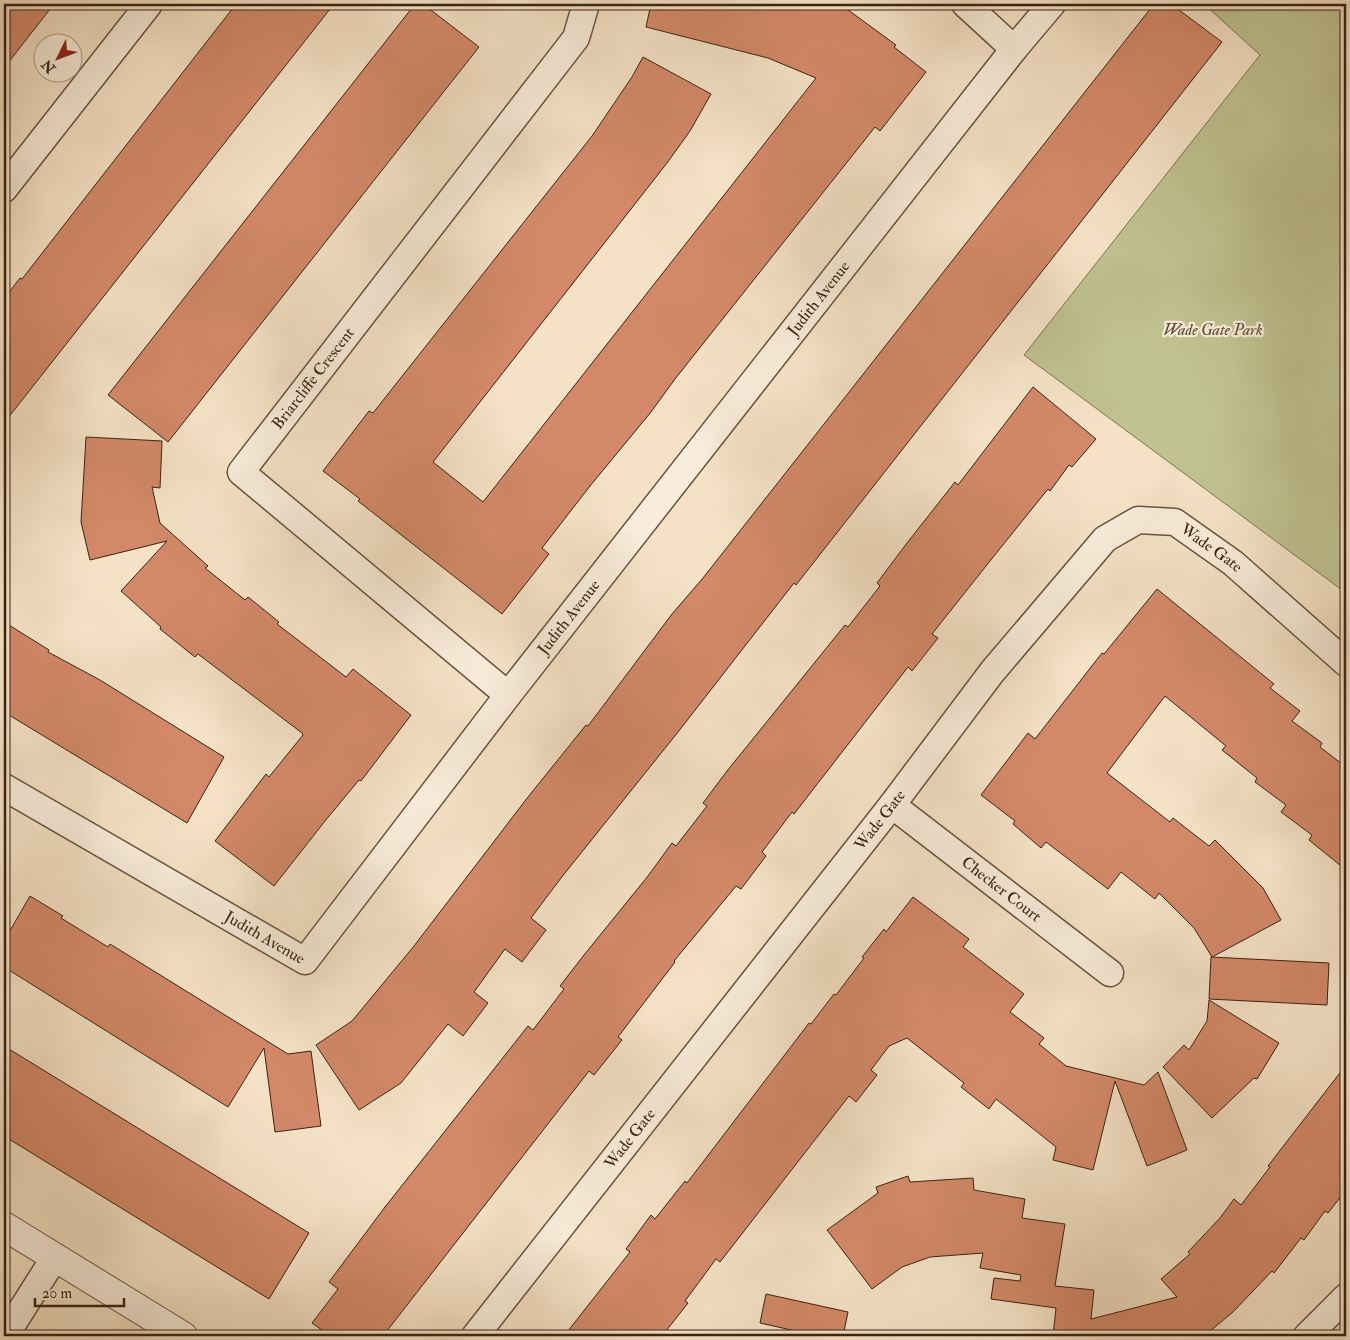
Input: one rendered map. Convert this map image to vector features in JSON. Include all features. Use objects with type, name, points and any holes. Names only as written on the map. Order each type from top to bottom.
[{"type":"street","points":[[4,189],[149,4]]},
{"type":"street","name":"Briarcliffe Crescent","points":[[508,695],[241,472],[576,38],[586,4]]},
{"type":"street","points":[[965,4],[1014,49]]},
{"type":"street","name":"Judith Avenue","points":[[8,799],[305,960],[508,695],[1014,49],[1052,4]]},
{"type":"street","name":"Wade Gate","points":[[474,1336],[892,805],[992,672],[1105,539],[1138,520],[1175,522],[1233,563],[1346,664]]},
{"type":"street","name":"Checker Court","points":[[892,805],[1110,973]]},
{"type":"street","points":[[4,1226],[183,1336]]},
{"type":"street","points":[[5,1336],[55,1258]]},
{"type":"street","points":[[1307,1336],[1346,1297]]},
{"type":"green space","name":"Wade Gate Park","points":[[1204,4],[1346,4],[1346,593],[1024,355],[1260,55]]},
{"type":"building","points":[[4,4],[54,4],[32,32],[4,68]]},
{"type":"building","points":[[236,4],[334,4],[4,423],[4,299],[20,278],[22,279]]},
{"type":"building","points":[[415,4],[423,4],[479,47],[168,442],[108,395]]},
{"type":"building","points":[[651,4],[840,4],[896,45],[894,47],[926,72],[880,131],[875,127],[675,379],[651,412],[590,486],[542,548],[549,554],[502,614],[358,501],[360,499],[323,471],[369,411],[373,413],[592,136],[632,77],[643,57],[711,94],[690,131],[667,163],[433,462],[483,502],[816,78],[768,58],[646,27]]},
{"type":"building","points":[[1154,4],[1171,4],[1222,42],[796,585],[794,583],[561,878],[531,918],[546,930],[522,962],[505,949],[474,992],[488,1003],[463,1036],[448,1024],[401,1083],[359,1110],[316,1045],[352,1021],[414,946],[528,797],[586,725],[588,726],[672,614],[703,578]]},
{"type":"building","points":[[1033,387],[1096,439],[1072,467],[1069,465],[1050,491],[1048,489],[932,634],[938,638],[912,671],[908,667],[794,814],[792,812],[762,852],[766,856],[741,889],[736,886],[674,961],[618,1037],[622,1040],[594,1075],[589,1071],[383,1336],[330,1336],[312,1323],[338,1289],[329,1282],[385,1207],[528,1026],[533,1030],[564,989],[560,986],[584,955],[648,876],[672,843],[676,846],[707,806],[703,803],[727,771],[845,625],[848,627],[880,586],[877,583],[907,543],[955,482],[958,485]]},
{"type":"building","points":[[86,437],[162,441],[160,488],[152,487],[160,523],[208,566],[205,568],[245,600],[248,597],[279,622],[277,624],[346,677],[353,669],[411,715],[361,781],[359,780],[325,821],[274,886],[215,841],[266,774],[269,777],[303,735],[198,654],[195,657],[160,629],[161,627],[121,591],[167,541],[90,560],[81,522]]},
{"type":"building","points":[[1157,589],[1274,684],[1270,688],[1300,711],[1292,721],[1322,743],[1320,747],[1346,767],[1346,870],[1309,840],[1312,835],[1281,812],[1286,805],[1255,782],[1257,778],[1222,750],[1226,746],[1165,696],[1107,773],[1170,822],[1173,818],[1209,846],[1215,840],[1263,888],[1281,920],[1212,957],[1194,928],[1159,893],[1155,899],[1121,872],[1108,889],[1046,842],[1041,848],[1013,824],[1015,821],[981,795],[1028,733],[1035,739],[1102,653],[1104,654]]},
{"type":"building","points":[[4,622],[49,650],[48,652],[100,680],[224,757],[187,823],[4,712]]},
{"type":"building","points":[[30,896],[108,947],[110,944],[288,1054],[311,1051],[321,1126],[275,1132],[264,1048],[228,1107],[4,967],[4,941]]},
{"type":"building","points":[[913,897],[969,939],[963,947],[1024,994],[1010,1012],[1044,1038],[1039,1044],[1066,1066],[1144,1085],[1158,1072],[1187,1150],[1147,1166],[1115,1081],[1093,1170],[1053,1160],[1056,1147],[996,1099],[989,1109],[961,1087],[964,1083],[907,1038],[889,1046],[871,1070],[877,1075],[856,1102],[849,1096],[720,1262],[716,1259],[685,1301],[688,1303],[662,1336],[564,1336],[630,1252],[626,1249],[651,1215],[655,1219],[685,1181],[687,1183],[809,1023],[811,1024],[834,994],[836,995],[884,929],[886,932]]},
{"type":"building","points":[[1211,957],[1329,963],[1327,1005],[1209,999]]},
{"type":"building","points":[[1209,1000],[1279,1043],[1257,1079],[1254,1078],[1212,1118],[1163,1067],[1184,1045],[1189,1050],[1207,1021]]},
{"type":"building","points":[[4,1046],[309,1233],[269,1299],[4,1136]]},
{"type":"building","points":[[1346,1065],[1346,1190],[1328,1213],[1325,1211],[1304,1240],[1301,1238],[1274,1273],[1272,1271],[1233,1312],[1204,1336],[1053,1336],[1056,1308],[991,1299],[994,1278],[1020,1281],[1021,1275],[980,1268],[983,1253],[930,1257],[902,1267],[872,1289],[827,1230],[878,1193],[876,1187],[908,1176],[910,1182],[973,1178],[974,1190],[1025,1199],[1022,1218],[1065,1224],[1055,1286],[1094,1290],[1091,1319],[1177,1297],[1161,1279],[1190,1254],[1188,1252],[1220,1218],[1234,1199],[1241,1205],[1270,1167],[1268,1166]]},
{"type":"building","points":[[766,1294],[848,1312],[843,1336],[818,1336],[760,1323]]}]
